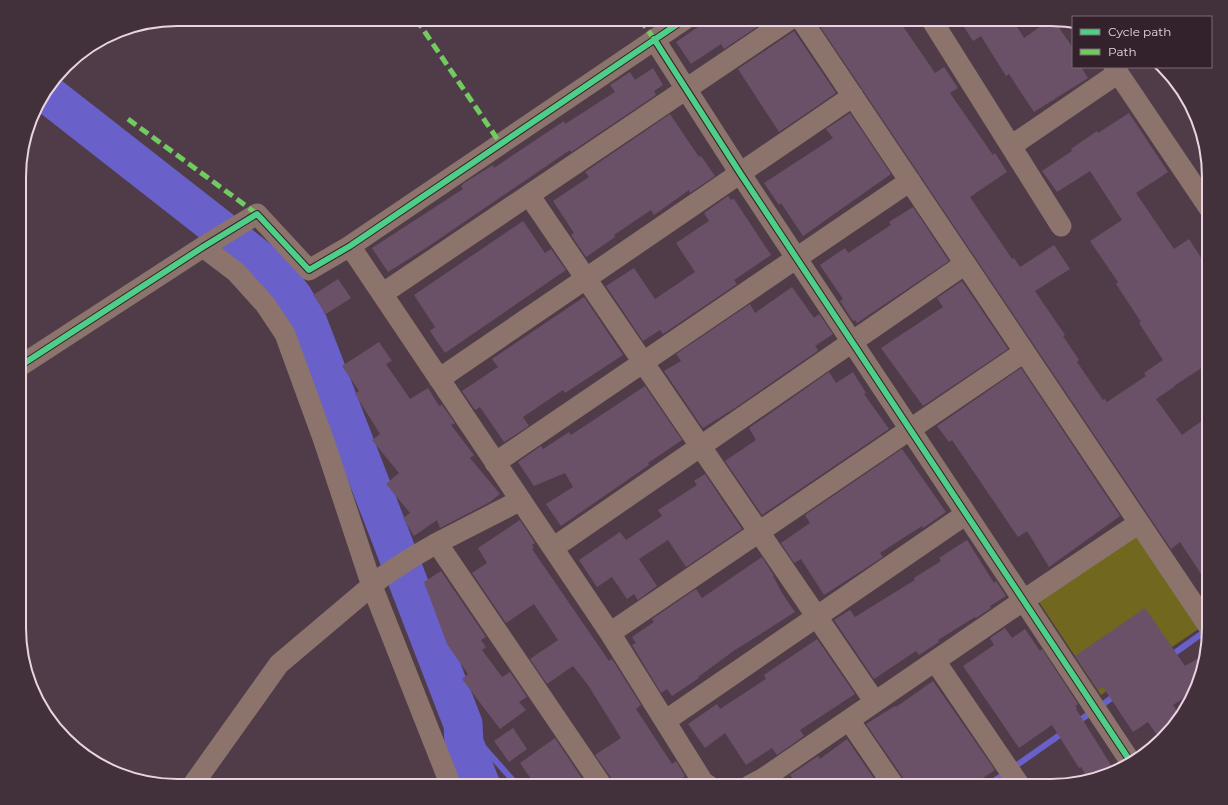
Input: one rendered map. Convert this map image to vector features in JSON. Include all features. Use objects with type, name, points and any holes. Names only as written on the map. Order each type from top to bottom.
[{"type":"street","points":[[26,362],[236,226],[257,214],[309,270],[350,246],[674,26]]},
{"type":"street","points":[[382,294],[780,26]]},
{"type":"street","points":[[805,26],[1202,618]]},
{"type":"street","points":[[935,26],[1062,226]]},
{"type":"street","points":[[654,39],[740,173],[1128,758]]},
{"type":"street","points":[[1011,146],[1116,70],[1202,198]]},
{"type":"street","points":[[439,379],[853,96]]},
{"type":"street","points":[[495,463],[910,181]]},
{"type":"street","points":[[529,195],[875,702]]},
{"type":"street","points":[[209,244],[265,304],[285,334],[448,779]]},
{"type":"street","points":[[350,246],[610,633],[700,779]]},
{"type":"street","points":[[553,548],[965,264]]},
{"type":"street","points":[[610,633],[1024,352]]},
{"type":"street","points":[[197,779],[279,664],[377,581],[411,558],[437,543],[520,500]]},
{"type":"street","points":[[665,721],[966,514]]},
{"type":"street","points":[[766,779],[875,702],[1139,523]]},
{"type":"street","points":[[437,543],[597,779]]},
{"type":"street","points":[[935,661],[1012,774]]},
{"type":"street","points":[[849,720],[889,779]]},
{"type":"shaded area","points":[[1138,535],[1200,628],[1101,695],[1039,602]]},
{"type":"building","points":[[700,26],[758,26],[724,49],[721,44],[691,64],[676,42]]},
{"type":"building","points":[[820,26],[903,26],[935,73],[944,67],[958,88],[950,93],[993,155],[995,153],[1007,172],[970,197],[1012,259],[1014,258],[1020,267],[1054,245],[1070,269],[1035,291],[1065,335],[1063,336],[1079,360],[1077,362],[1103,400],[1105,399],[1107,402],[1146,376],[1144,373],[1163,360],[1139,323],[1141,322],[1116,284],[1118,282],[1090,241],[1122,220],[1090,171],[1057,192],[1042,171],[1072,151],[1071,149],[1097,131],[1098,133],[1129,113],[1168,172],[1136,193],[1174,249],[1189,239],[1202,259],[1202,368],[1156,399],[1182,435],[1202,421],[1202,575],[1180,542],[1171,549]]},
{"type":"building","points":[[963,26],[1016,26],[1024,38],[1041,26],[1058,26],[1072,47],[1072,68],[1082,68],[1088,78],[1034,112],[1009,74],[1006,76],[981,36],[973,41]]},
{"type":"building","points":[[794,31],[836,93],[779,132],[738,69]]},
{"type":"building","points":[[653,68],[663,85],[654,91],[656,95],[571,152],[570,150],[426,248],[388,272],[372,248],[463,189],[461,186],[464,183],[493,165],[494,168],[564,121],[565,124],[615,92],[610,85],[630,72],[635,80]]},
{"type":"building","points":[[850,113],[891,174],[803,236],[781,203],[779,205],[764,183],[833,138],[826,129]]},
{"type":"building","points":[[670,114],[699,157],[701,156],[715,176],[690,193],[689,190],[654,215],[651,210],[614,235],[615,237],[586,257],[571,235],[574,233],[553,201],[589,177],[585,172]]},
{"type":"building","points":[[728,196],[731,200],[734,199],[771,255],[734,280],[737,284],[663,334],[660,330],[643,341],[606,286],[634,268],[655,299],[695,272],[676,243],[709,221],[704,213]]},
{"type":"building","points":[[913,207],[949,261],[857,323],[855,320],[853,321],[840,301],[843,299],[820,265],[845,248],[848,253],[891,225],[889,222]]},
{"type":"building","points":[[523,221],[545,253],[551,249],[566,270],[445,353],[430,331],[435,327],[414,295]]},
{"type":"building","points":[[338,279],[351,298],[326,314],[313,295]]},
{"type":"building","points":[[962,281],[1008,349],[923,406],[881,348],[943,307],[937,298]]},
{"type":"building","points":[[792,287],[814,318],[819,314],[833,334],[815,346],[818,350],[816,352],[735,408],[703,428],[664,371],[681,361],[676,354],[750,304],[755,313]]},
{"type":"building","points":[[584,297],[623,355],[565,393],[563,390],[523,417],[529,426],[504,442],[480,407],[475,410],[462,391],[498,367],[492,359]]},
{"type":"building","points":[[379,342],[392,361],[386,364],[410,399],[428,388],[439,406],[442,405],[455,423],[451,425],[474,455],[470,458],[500,494],[490,502],[440,528],[437,520],[414,536],[403,518],[410,513],[386,484],[399,473],[372,440],[380,434],[355,394],[359,391],[342,366]]},
{"type":"building","points":[[1021,368],[1120,516],[1049,567],[1027,531],[1018,537],[952,440],[949,442],[937,426]]},
{"type":"building","points":[[829,372],[836,383],[853,372],[866,393],[864,394],[889,429],[762,515],[725,461],[756,440],[749,428]]},
{"type":"building","points":[[645,386],[682,440],[648,463],[649,465],[561,526],[546,504],[573,487],[565,473],[534,486],[518,462],[541,446],[543,449],[569,432],[571,435]]},
{"type":"building","points":[[902,449],[946,512],[923,528],[922,526],[880,553],[883,557],[824,595],[801,559],[794,563],[781,543],[810,523],[805,515]]},
{"type":"building","points":[[705,474],[742,529],[686,567],[668,540],[639,559],[657,586],[638,600],[634,594],[627,599],[612,577],[597,587],[579,560],[620,532],[626,540],[662,516],[658,510],[697,485],[694,481]]},
{"type":"building","points":[[520,520],[535,543],[532,545],[534,548],[532,549],[609,661],[612,659],[641,705],[636,709],[672,764],[676,761],[685,776],[681,779],[612,779],[595,755],[621,738],[588,685],[573,666],[547,684],[530,659],[558,640],[534,604],[506,623],[472,573],[487,563],[478,548]]},
{"type":"building","points":[[967,540],[994,583],[996,581],[1006,596],[990,606],[991,608],[976,618],[975,617],[938,640],[939,642],[919,655],[916,651],[874,679],[834,620],[850,610],[855,617],[915,580],[914,578],[941,561],[939,558]]},
{"type":"building","points":[[762,557],[774,576],[782,593],[795,612],[735,650],[698,677],[699,678],[672,696],[667,689],[661,693],[632,645],[636,643],[632,637],[654,622],[652,619],[696,589],[702,598]]},
{"type":"building","points":[[441,571],[486,637],[481,640],[486,647],[482,650],[502,677],[510,672],[527,697],[519,702],[526,710],[500,729],[462,679],[468,674],[447,644],[424,582]]},
{"type":"building","points":[[1145,608],[1185,666],[1199,658],[1191,686],[1185,697],[1173,705],[1177,711],[1157,736],[1148,722],[1133,732],[1103,687],[1098,690],[1075,656]]},
{"type":"building","points":[[1005,628],[1012,638],[1025,629],[1040,651],[1042,649],[1078,704],[1075,706],[1077,708],[1076,709],[1112,766],[1085,775],[1081,767],[1079,768],[1052,725],[1019,748],[963,666],[994,645],[990,638]]},
{"type":"building","points":[[817,639],[855,694],[800,730],[804,736],[777,755],[772,748],[746,765],[725,733],[705,748],[688,724],[717,704],[720,709],[766,679],[764,675]]},
{"type":"building","points":[[933,681],[995,770],[982,779],[904,779],[866,724],[895,706],[896,707]]},
{"type":"building","points":[[513,728],[527,749],[509,762],[494,741]]},
{"type":"building","points":[[555,738],[582,779],[531,779],[520,763]]},
{"type":"building","points":[[847,739],[874,779],[793,779],[790,775],[818,756],[820,759]]},
{"type":"waterway","points":[[49,96],[271,269],[293,297],[308,323],[463,724],[464,743],[478,779]]},
{"type":"waterway","points":[[1169,657],[1202,634]]},
{"type":"waterway","points":[[1076,723],[1116,695]]},
{"type":"waterway","points":[[463,724],[512,779]]},
{"type":"waterway","points":[[997,779],[1064,732]]},
{"type":"marked path","points":[[421,26],[500,143]]},
{"type":"marked path","points":[[645,26],[654,39]]},
{"type":"marked path","points":[[128,119],[257,214]]},
{"type":"cycle path","points":[[26,362],[203,247],[257,214],[309,270],[350,246],[675,26]]},
{"type":"cycle path","points":[[654,39],[740,173],[1128,758]]}]
